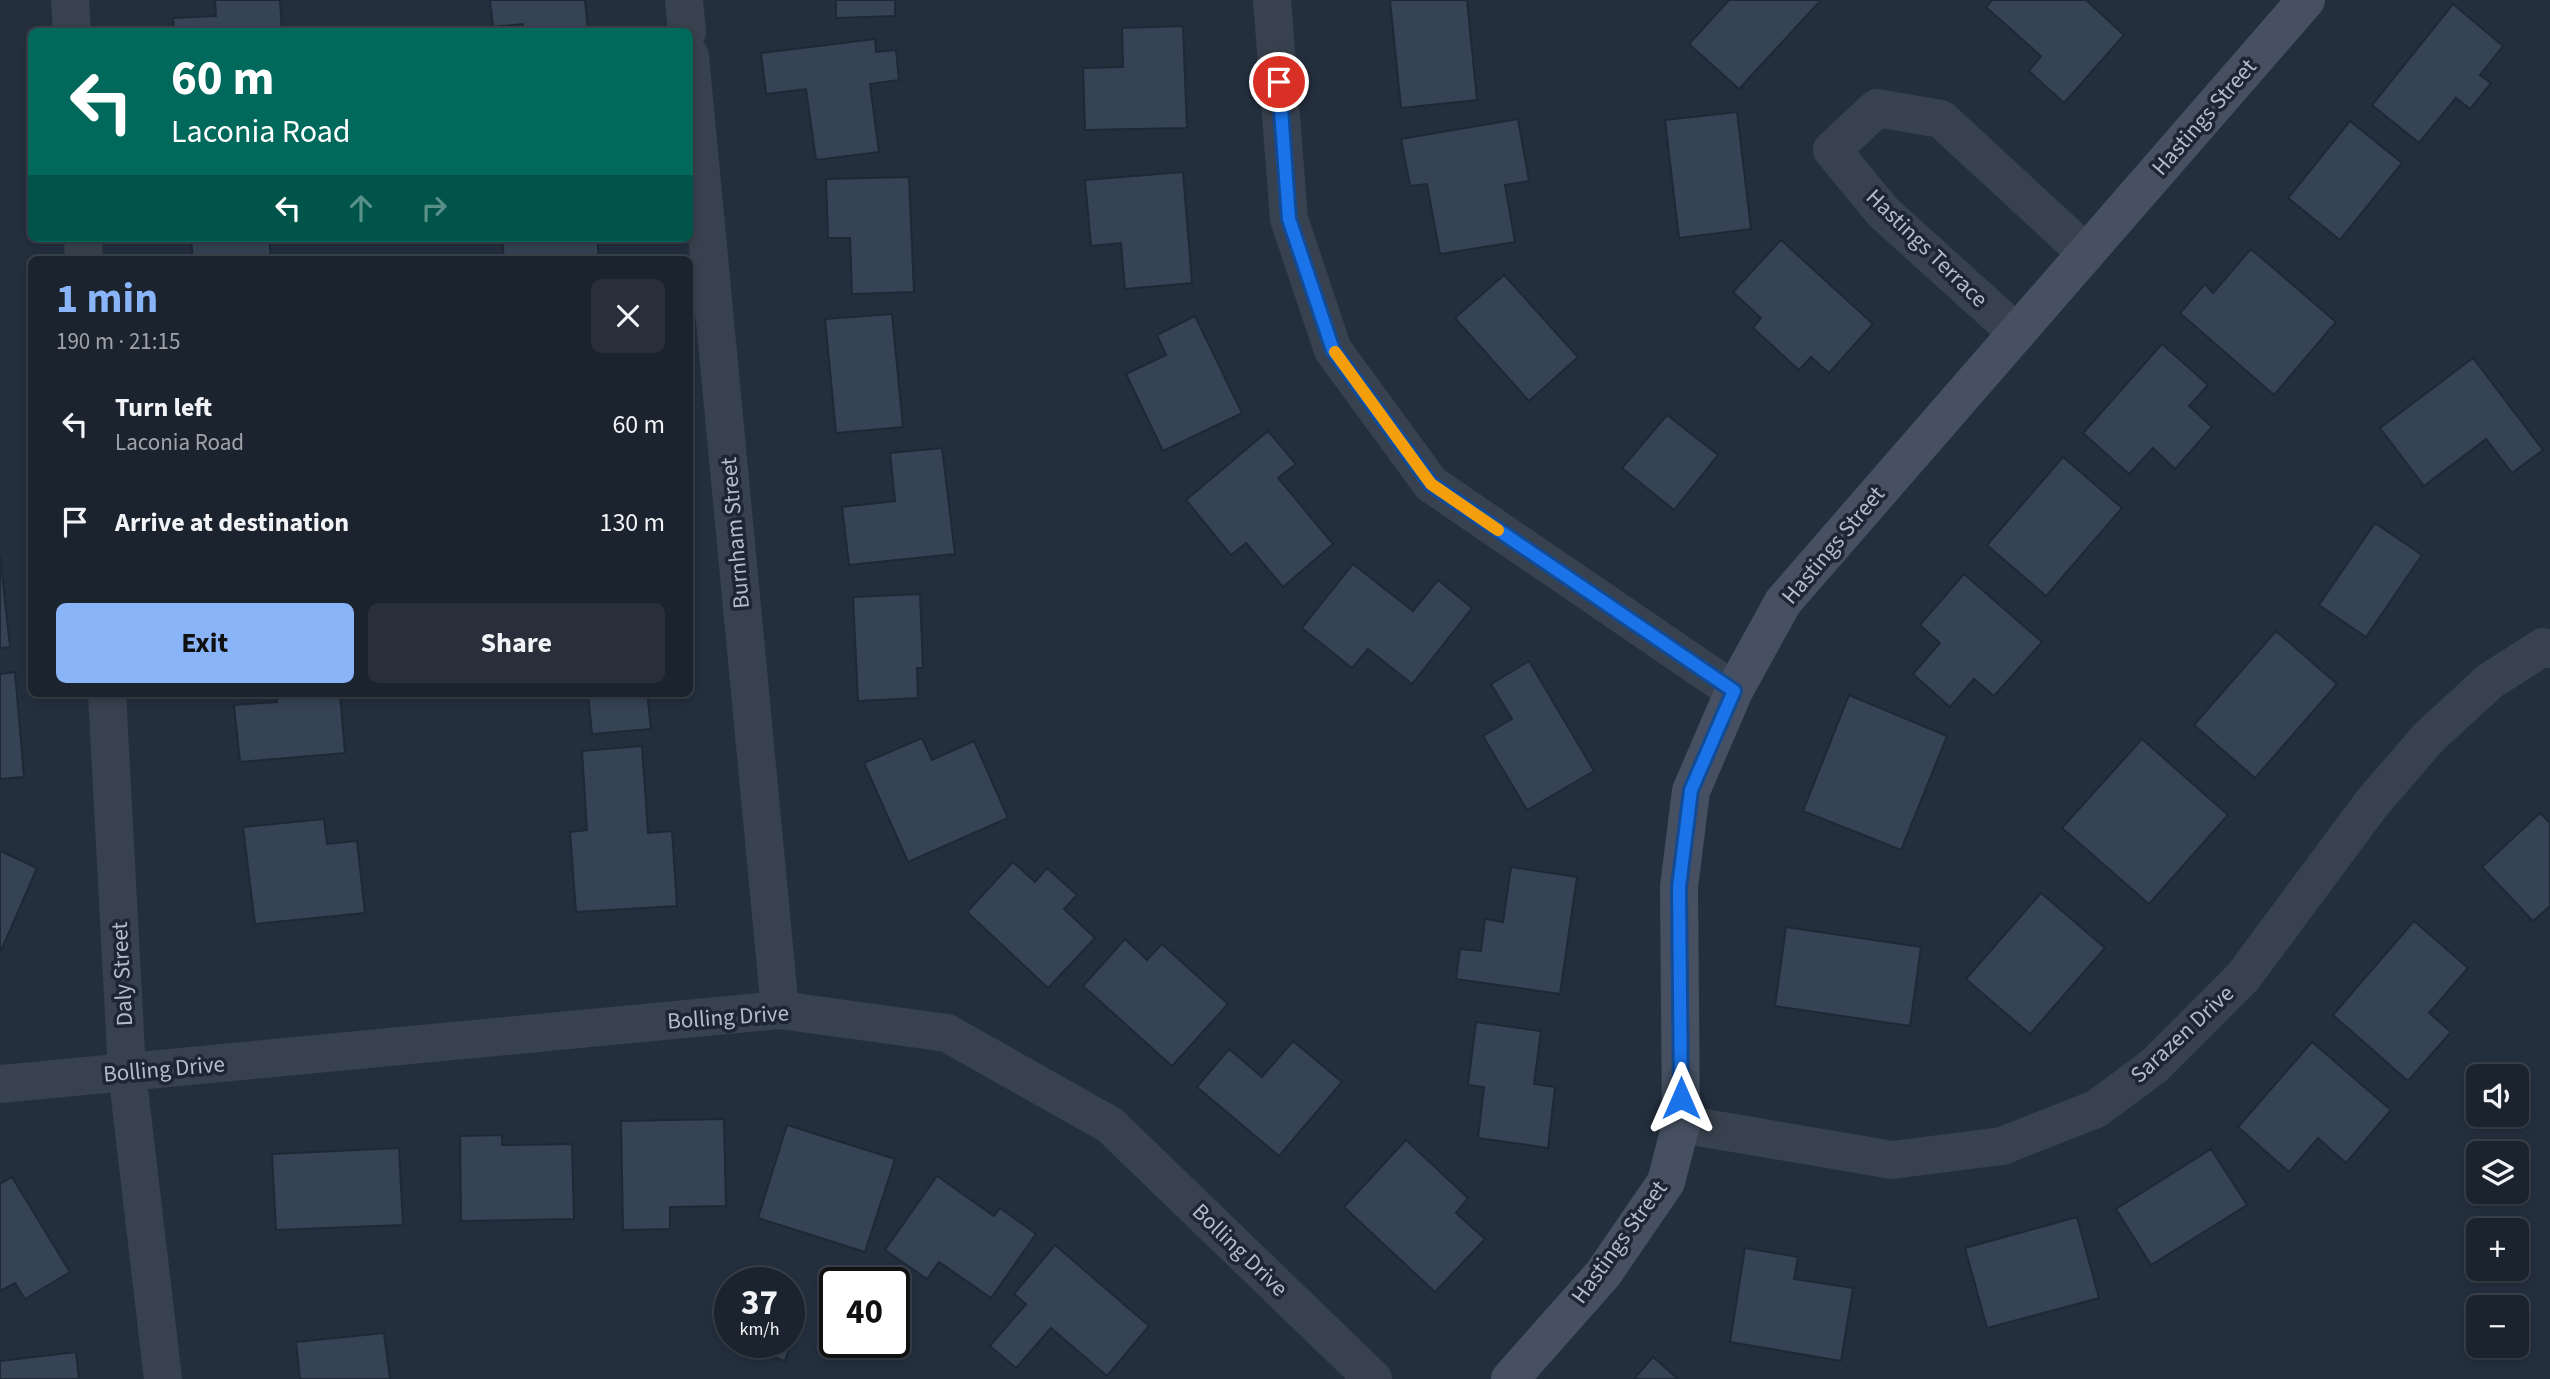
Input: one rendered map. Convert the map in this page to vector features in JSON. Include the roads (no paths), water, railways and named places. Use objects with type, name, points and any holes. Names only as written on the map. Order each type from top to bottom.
[{"type":"street","points":[[70,0],[72,28]]},
{"type":"street","points":[[684,0],[687,28]]},
{"type":"street","points":[[1272,0],[1289,219],[1333,350],[1431,484],[1734,691]]},
{"type":"street","name":"Hastings Street","points":[[1510,1379],[1603,1273],[1666,1182],[1681,1124],[1681,873],[1691,790],[1734,691],[1783,602],[2305,0]]},
{"type":"street","name":"Burnham Street","points":[[693,88],[780,1010]]},
{"type":"street","name":"Hastings Terrace","points":[[2017,333],[1882,212],[1832,150],[1877,108],[1941,119],[2087,253]]},
{"type":"street","name":"Sarazen Drive","points":[[1681,1124],[1892,1160],[2002,1146],[2096,1109],[2154,1066],[2243,977],[2372,803],[2429,737],[2490,681],[2543,647],[2550,649]]},
{"type":"street","name":"Daly Street","points":[[107,697],[127,1072],[163,1379]]},
{"type":"street","name":"Bolling Drive","points":[[0,1084],[780,1010],[947,1033],[1110,1125],[1373,1379]]}]
